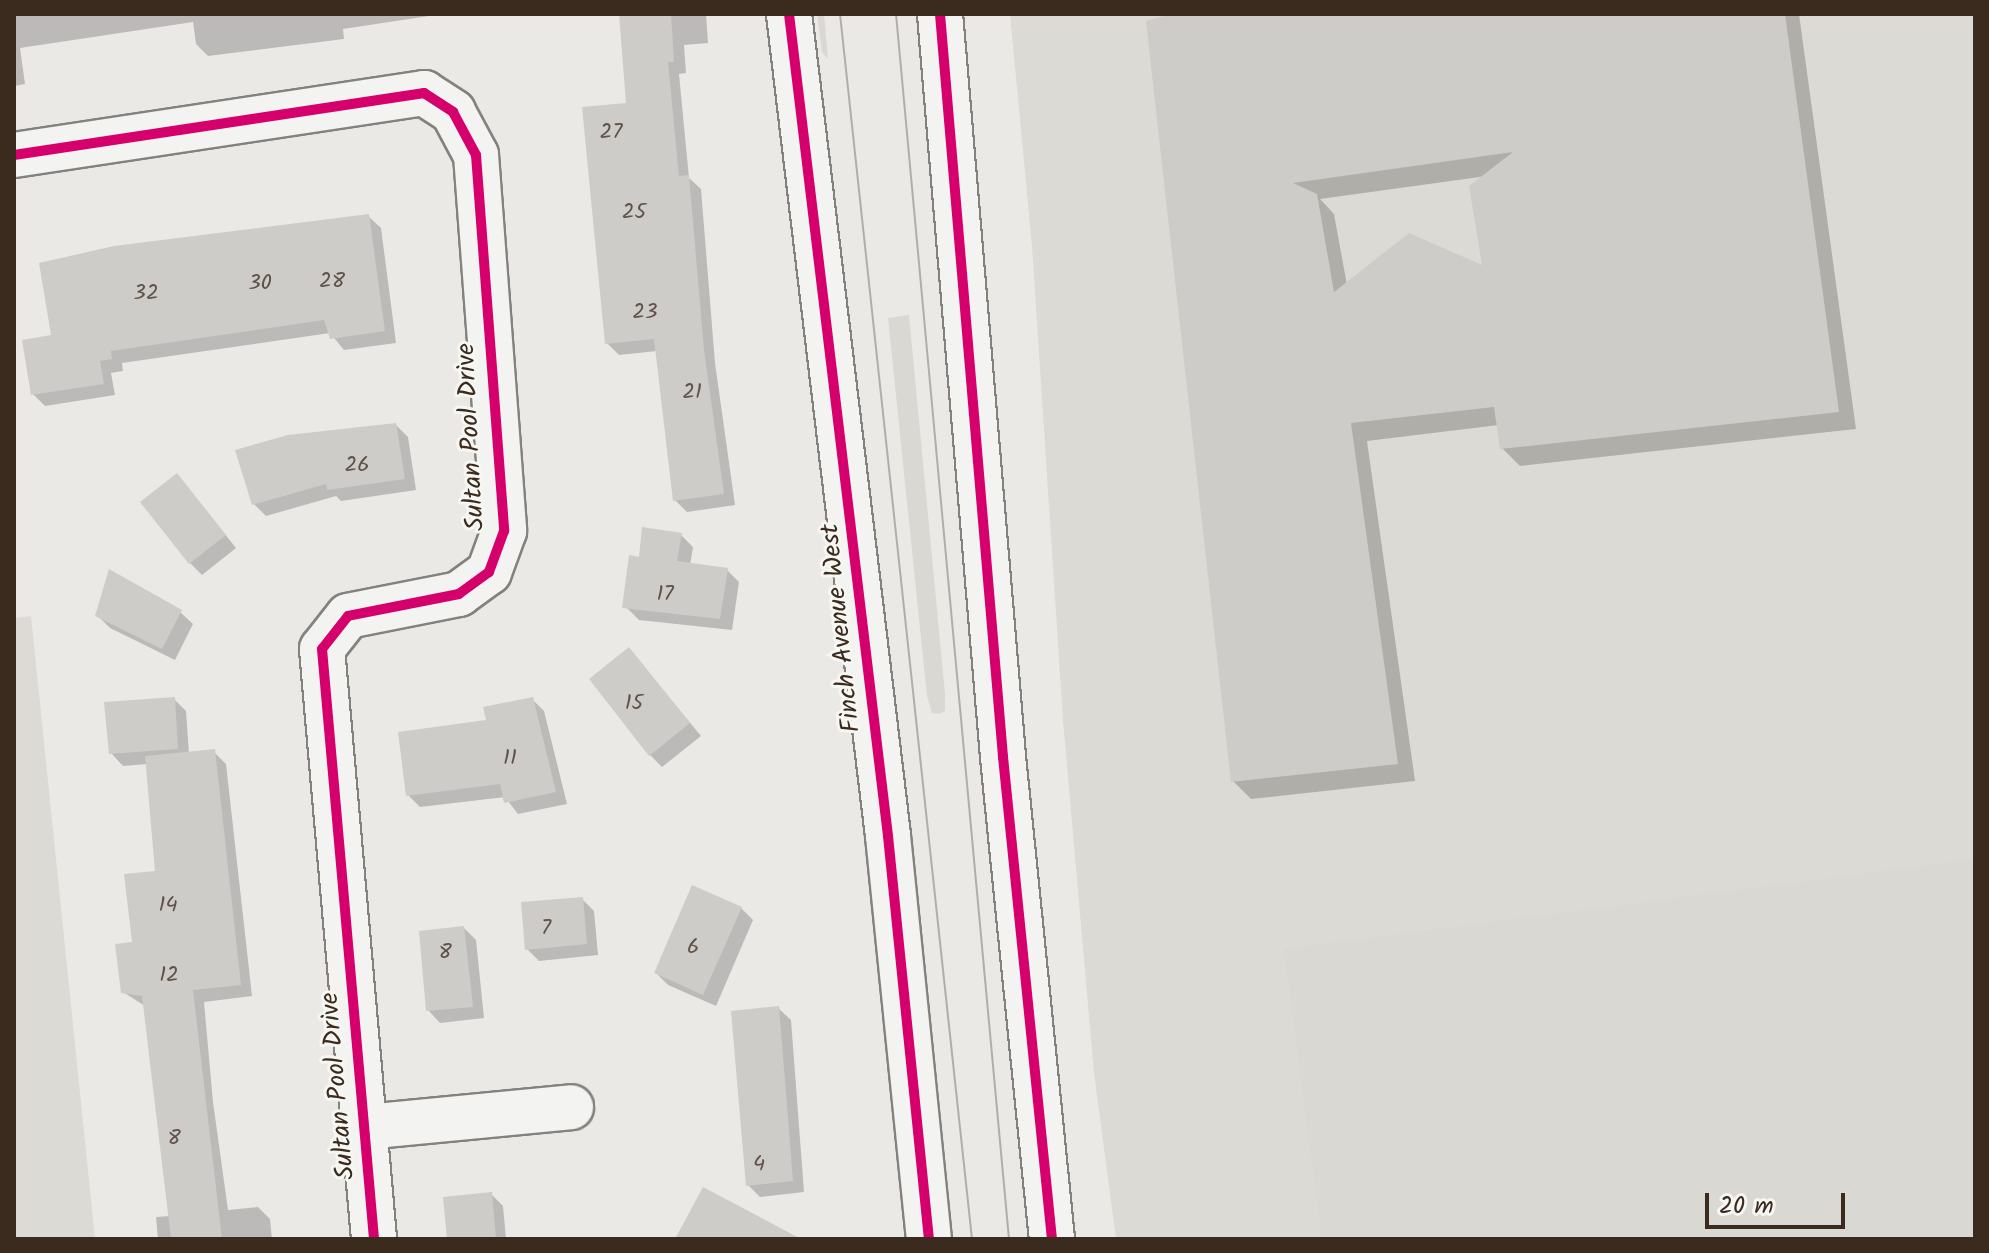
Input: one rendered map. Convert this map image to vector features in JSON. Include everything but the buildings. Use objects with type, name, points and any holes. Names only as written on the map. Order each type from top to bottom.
[{"type":"main road","name":"Finch Avenue West","points":[[789,14],[884,805],[929,1239]]},
{"type":"main road","points":[[940,14],[1002,742],[1052,1239]]},
{"type":"main road","name":"Sultan Pool Drive","points":[[14,155],[424,93],[453,112],[476,155],[504,531],[489,572],[459,594],[348,616],[322,649],[374,1239]]},
{"type":"main road","points":[[365,1127],[571,1107]]},
{"type":"shaded area","points":[[817,14],[824,14],[828,59],[822,52]]},
{"type":"shaded area","points":[[1010,14],[1975,14],[1975,1239],[1116,1239],[1094,1073],[1063,720],[1032,246]]},
{"type":"shaded area","points":[[909,315],[945,694],[945,711],[939,714],[932,713],[927,696],[888,318]]},
{"type":"shaded area","points":[[31,616],[95,1239],[14,1239],[14,618]]},
{"type":"shaded area","points":[[1975,859],[1975,1239],[1322,1239],[1284,949]]},
{"type":"tram line","points":[[840,14],[972,1239]]},
{"type":"tram line","points":[[896,14],[1009,1239]]},
{"type":"cycle path","points":[[789,14],[888,836],[929,1239]]},
{"type":"cycle path","points":[[940,14],[1003,757],[1052,1239]]},
{"type":"cycle path","points":[[14,155],[424,93],[453,112],[476,155],[504,531],[489,572],[459,594],[348,616],[322,649],[374,1239]]}]
